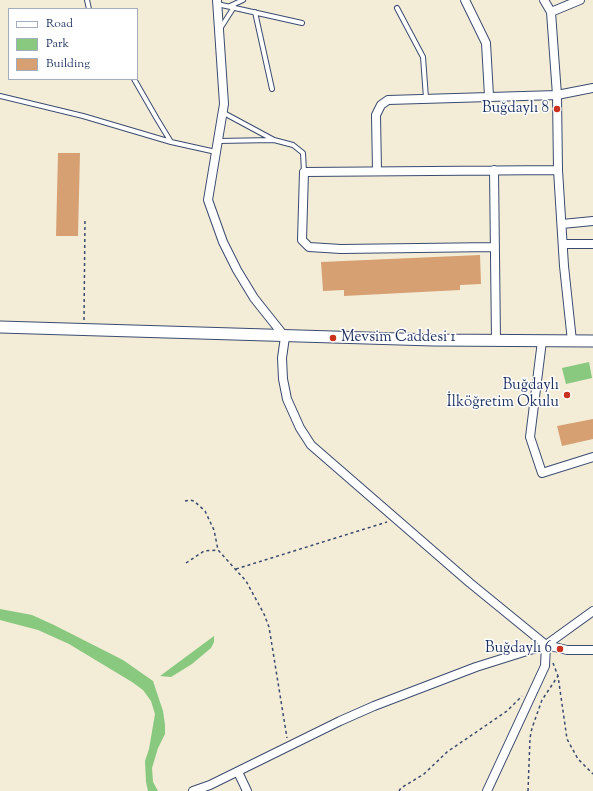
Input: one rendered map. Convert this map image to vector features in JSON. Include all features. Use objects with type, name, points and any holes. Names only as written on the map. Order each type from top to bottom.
[{"type":"street","points":[[465,0],[486,43],[490,96]]},
{"type":"street","points":[[544,0],[551,12],[557,95],[558,170],[572,341]]},
{"type":"street","points":[[551,12],[580,0]]},
{"type":"street","points":[[217,2],[224,104],[208,200],[217,228],[229,256],[245,285],[264,312],[285,337],[282,358],[285,389],[291,409],[305,437],[311,446],[396,520],[470,583],[546,644],[567,650],[593,650]]},
{"type":"street","points":[[377,171],[376,115],[378,108],[384,102],[393,99],[557,95],[593,88]]},
{"type":"street","points":[[494,170],[496,341]]},
{"type":"street","points":[[495,247],[340,249],[309,247],[302,240],[304,172],[558,170]]},
{"type":"street","points":[[562,224],[593,221]]},
{"type":"street","points":[[563,244],[593,244]]},
{"type":"street","points":[[0,327],[285,337],[496,341],[593,341]]},
{"type":"street","points":[[542,341],[530,437],[542,473],[593,457]]},
{"type":"street","points":[[193,791],[238,772],[340,720],[470,669],[546,644],[593,611]]},
{"type":"street","points":[[487,791],[545,666],[546,644]]},
{"type":"street","points":[[238,772],[247,791]]},
{"type":"lane","points":[[219,30],[232,7],[234,0]]},
{"type":"lane","points":[[232,7],[243,0]]},
{"type":"lane","points":[[217,2],[232,7],[302,22]]},
{"type":"lane","points":[[397,8],[423,56],[426,98]]},
{"type":"lane","points":[[255,12],[272,89]]},
{"type":"lane","points":[[135,80],[172,142]]},
{"type":"lane","points":[[0,96],[83,116],[172,142],[216,152]]},
{"type":"lane","points":[[222,112],[274,140],[293,146],[303,153],[304,172]]},
{"type":"lane","points":[[218,141],[274,140]]},
{"type":"path","points":[[84,330],[85,218]]},
{"type":"path","points":[[185,501],[194,501],[205,511],[214,530],[218,550],[236,568],[253,591],[269,627],[288,747]]},
{"type":"path","points":[[236,568],[396,520]]},
{"type":"path","points":[[186,563],[204,551],[218,550]]},
{"type":"path","points":[[528,791],[530,738],[534,719],[546,692],[558,676],[567,739],[578,759],[593,774]]},
{"type":"path","points":[[399,791],[401,788],[424,774],[447,752],[507,711],[526,692],[535,687]]},
{"type":"green space","points":[[589,362],[592,378],[566,384],[562,368]]},
{"type":"green space","points":[[0,609],[32,615],[54,625],[123,660],[153,681],[163,711],[165,725],[165,734],[158,748],[152,768],[153,782],[158,791],[148,791],[146,782],[145,761],[149,749],[155,714],[151,701],[143,690],[69,644],[38,630],[0,620]]},
{"type":"green space","points":[[214,636],[214,642],[211,648],[192,664],[171,677],[160,676]]},
{"type":"building","points":[[58,153],[80,153],[78,236],[56,236]]},
{"type":"building","points":[[480,255],[481,284],[460,285],[460,290],[344,296],[344,290],[323,291],[321,262]]},
{"type":"building","points":[[593,419],[593,439],[562,446],[557,426]]},
{"type":"place","name":"Buğdaylı 8","points":[[557,109]]},
{"type":"place","name":"Mevsim Caddesi 1","points":[[333,338]]},
{"type":"place","name":"Buğdaylı İlköğretim Okulu","points":[[567,395]]},
{"type":"place","name":"Buğdaylı 6","points":[[560,649]]}]
